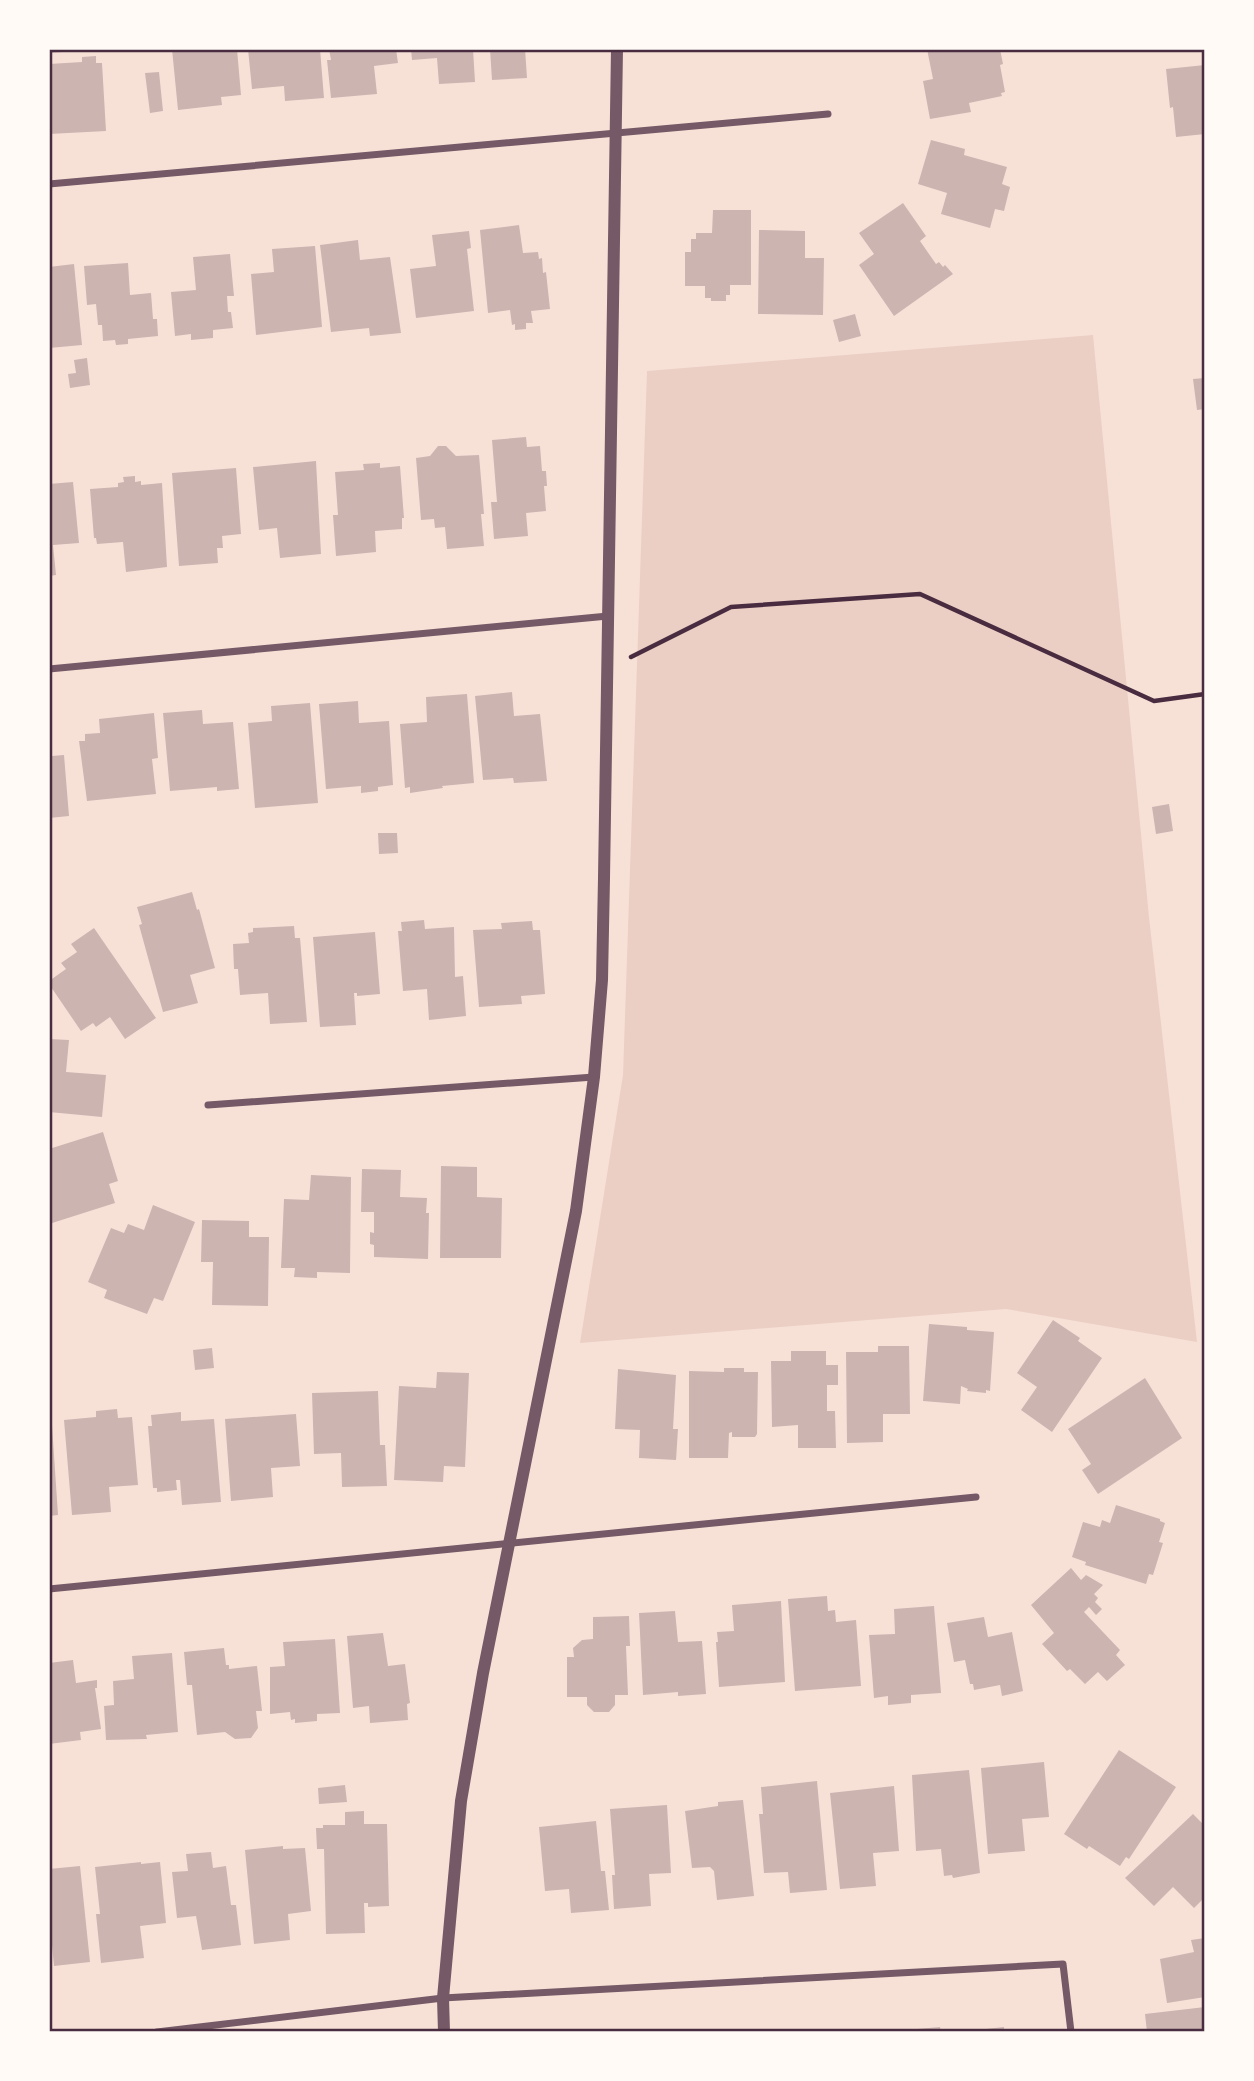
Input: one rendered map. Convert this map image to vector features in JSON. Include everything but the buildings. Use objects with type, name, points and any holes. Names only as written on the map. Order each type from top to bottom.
[{"type":"street","points":[[444,2032],[443,1998],[461,1801],[509,1543],[576,1211],[594,1077],[602,980],[617,49]]},
{"type":"street","points":[[49,184],[828,114]]},
{"type":"street","points":[[49,668],[608,616]]},
{"type":"street","points":[[208,1105],[594,1077]]},
{"type":"street","points":[[49,1589],[976,1497]]},
{"type":"street","points":[[157,2032],[443,1998],[1063,1964],[1071,2032]]},
{"type":"path","points":[[608,668],[731,607],[920,594],[1154,701],[1205,694]]},
{"type":"shaded area","points":[[1093,335],[1149,917],[1197,1342],[1006,1309],[580,1343],[623,1075],[647,371]]}]
